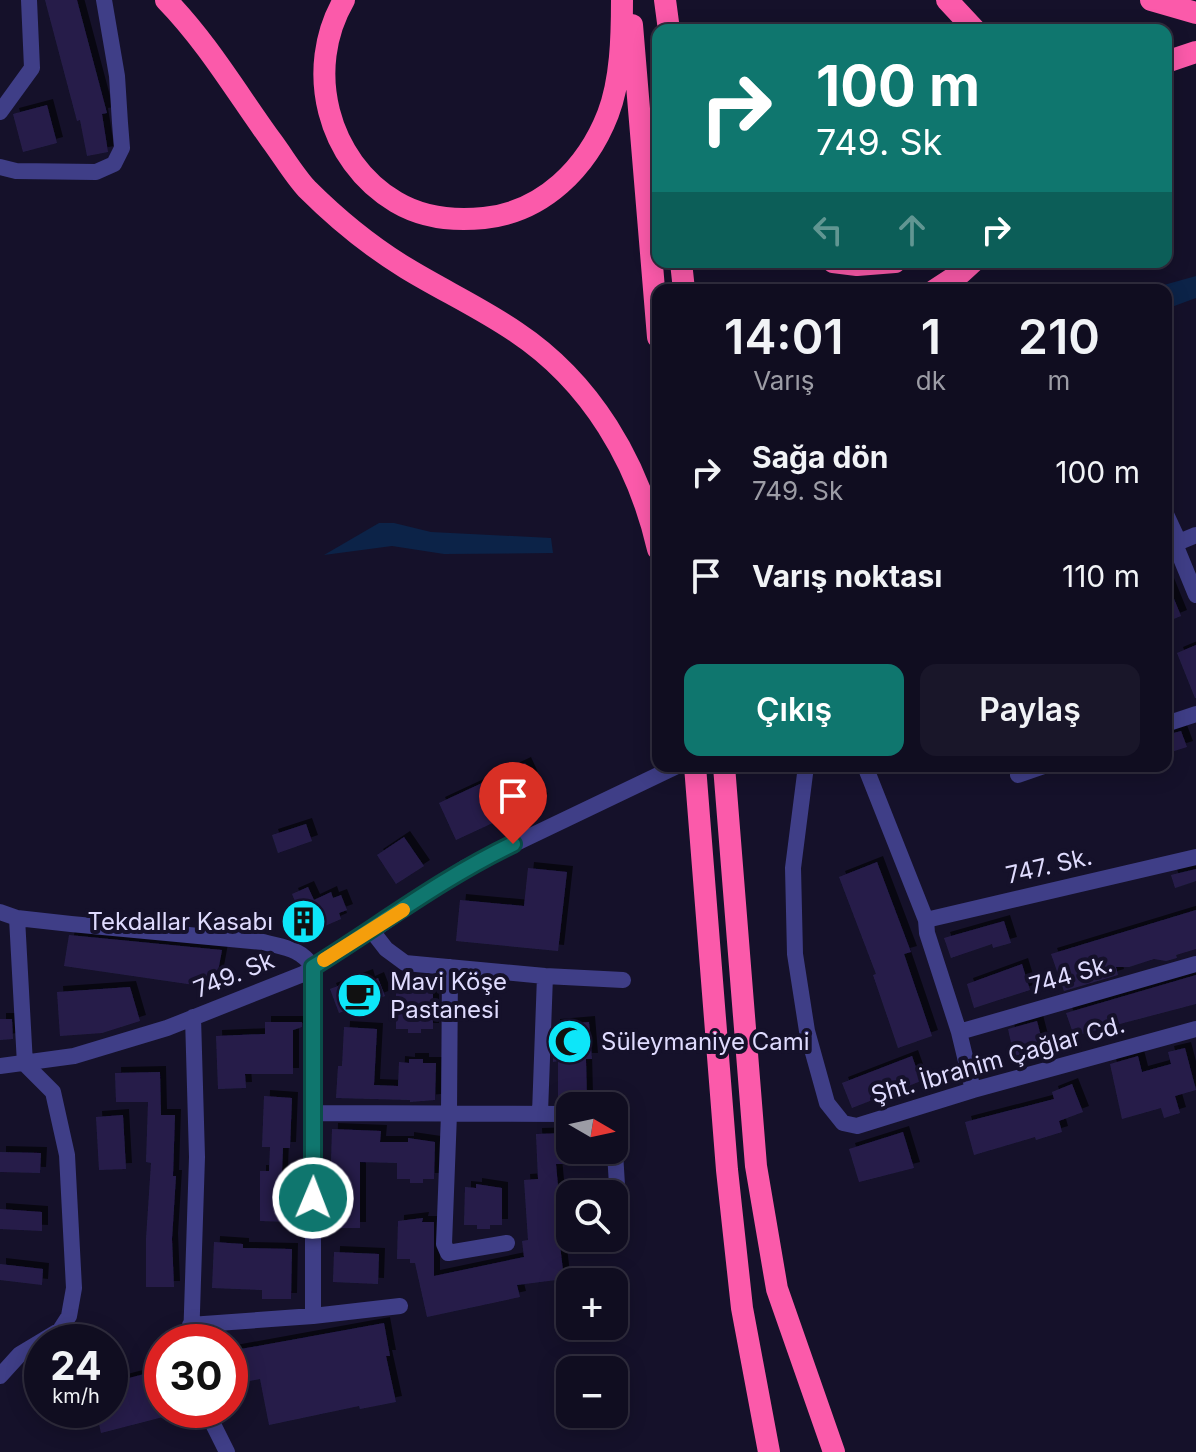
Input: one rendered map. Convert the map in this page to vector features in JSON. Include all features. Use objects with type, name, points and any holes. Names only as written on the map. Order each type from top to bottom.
[{"type":"highway","points":[[166,0],[190,24],[304,185],[347,227],[403,266],[517,332],[559,366],[596,407],[629,461],[652,523]]},
{"type":"highway","points":[[344,0],[325,48],[324,87],[330,119],[344,149],[368,179],[396,202],[427,215],[462,220],[500,216],[532,205],[565,182],[592,148],[609,112],[618,68],[622,0]]},
{"type":"highway","points":[[630,0],[652,265]]},
{"type":"highway","points":[[662,0],[662,24]]},
{"type":"highway","points":[[662,0],[668,24]]},
{"type":"highway","points":[[947,0],[969,24]]},
{"type":"highway","points":[[1151,0],[1196,13]]},
{"type":"highway","points":[[1172,60],[1196,52]]},
{"type":"highway","points":[[943,284],[965,268]]},
{"type":"highway","points":[[689,772],[694,792]]},
{"type":"highway","points":[[695,772],[727,1170],[742,1308],[769,1452]]},
{"type":"highway","points":[[724,773],[756,1166],[777,1289],[834,1452]]},
{"type":"street","points":[[0,112],[32,68],[29,0]]},
{"type":"street","points":[[0,167],[16,171],[96,172],[114,164],[122,148],[117,76],[104,0]]},
{"type":"street","points":[[1196,535],[1173,545],[1196,595]]},
{"type":"street","points":[[1172,722],[1196,714]]},
{"type":"street","name":"749. Sk","points":[[0,1066],[74,1056],[193,1017],[313,967],[464,868],[664,772]]},
{"type":"street","name":"Şht. İbrahim Çağlar Cd.","points":[[805,772],[793,868],[795,954],[807,1031],[827,1103],[843,1123],[857,1126],[973,1090],[1196,1029]]},
{"type":"street","points":[[867,772],[926,926],[959,1032],[973,1090]]},
{"type":"street","points":[[1018,775],[1027,772]]},
{"type":"street","name":"747. Sk.","points":[[926,926],[1196,857]]},
{"type":"street","points":[[0,912],[17,918],[263,942],[305,956],[313,967],[313,1316]]},
{"type":"street","points":[[0,1374],[20,1354],[60,1330],[69,1316],[74,1288],[67,1155],[53,1092],[25,1064],[17,918]]},
{"type":"street","points":[[372,931],[386,949],[405,963],[623,980]]},
{"type":"street","name":"744 Sk.","points":[[959,1032],[1196,964]]},
{"type":"street","points":[[450,967],[444,1244],[448,1253],[507,1243]]},
{"type":"street","points":[[540,1113],[545,976]]},
{"type":"street","points":[[190,1324],[197,1157],[193,1017]]},
{"type":"street","points":[[314,1113],[556,1114]]},
{"type":"street","points":[[204,1324],[400,1306]]},
{"type":"street","points":[[215,1428],[227,1452]]},
{"type":"water","points":[[1196,276],[1196,298],[1172,307],[1172,284],[1167,284]]},
{"type":"water","points":[[379,523],[394,523],[431,532],[551,538],[553,553],[444,554],[392,546],[324,555]]},
{"type":"building","points":[[45,0],[77,0],[107,113],[102,114],[108,152],[87,156],[80,120],[77,121]]},
{"type":"building","points":[[47,105],[57,143],[23,152],[13,114]]},
{"type":"building","points":[[1172,594],[1181,616],[1172,620]]},
{"type":"building","points":[[1196,645],[1196,698],[1195,698],[1177,653]]},
{"type":"building","points":[[1181,731],[1187,747],[1172,752],[1172,733]]},
{"type":"building","points":[[525,763],[542,800],[456,840],[439,803]]},
{"type":"building","points":[[306,824],[312,841],[278,853],[272,835]]},
{"type":"building","points":[[404,837],[424,866],[396,884],[377,855]]},
{"type":"building","points":[[877,862],[911,952],[904,954],[932,1036],[898,1048],[873,975],[876,974],[839,877]]},
{"type":"building","points":[[528,868],[567,872],[558,951],[456,941],[460,900],[524,906]]},
{"type":"building","points":[[1196,869],[1196,881],[1175,888],[1171,875]]},
{"type":"building","points":[[308,887],[314,900],[331,892],[333,898],[341,895],[347,910],[339,913],[341,919],[302,936],[292,914],[299,911],[292,894]]},
{"type":"building","points":[[1196,910],[1196,949],[1166,961],[1154,959],[1129,967],[1116,967],[1118,975],[1064,991],[1051,954]]},
{"type":"building","points":[[1004,921],[1011,943],[993,948],[992,944],[951,958],[944,938]]},
{"type":"building","points":[[69,935],[222,950],[215,988],[64,966]]},
{"type":"building","points":[[1022,964],[1030,990],[974,1008],[967,984]]},
{"type":"building","name":"Mavi Köşe Pastanesi","points":[[367,975],[369,982],[378,978],[385,996],[339,1013],[330,989]]},
{"type":"building","points":[[1196,975],[1196,1004],[1074,1036],[1066,1013]]},
{"type":"building","points":[[130,987],[140,1021],[102,1033],[60,1036],[57,992]]},
{"type":"building","points":[[407,988],[433,992],[433,1029],[408,1033],[408,1029],[396,1029],[396,991],[407,992]]},
{"type":"building","points":[[0,1019],[12,1019],[13,1039],[0,1040]]},
{"type":"building","points":[[1037,1021],[1044,1048],[1014,1056],[1008,1029]]},
{"type":"building","points":[[265,1022],[302,1022],[302,1027],[293,1030],[293,1074],[245,1074],[246,1088],[218,1089],[216,1036],[265,1034]]},
{"type":"building","name":"Süleymaniye Cami","points":[[589,1022],[592,1059],[586,1059],[587,1092],[558,1092],[558,1061],[553,1062],[554,1025]]},
{"type":"building","points":[[344,1027],[377,1029],[374,1085],[398,1086],[399,1062],[423,1059],[423,1063],[436,1063],[435,1100],[410,1102],[336,1098]]},
{"type":"building","points":[[1185,1048],[1196,1090],[1175,1096],[1180,1113],[1164,1118],[1161,1108],[1122,1119],[1110,1064],[1138,1056],[1142,1072],[1171,1064],[1168,1052]]},
{"type":"building","points":[[912,1056],[921,1081],[852,1108],[842,1083]]},
{"type":"building","points":[[160,1072],[161,1115],[175,1115],[174,1287],[146,1287],[151,1163],[146,1162],[148,1102],[116,1102],[115,1073]]},
{"type":"building","points":[[1072,1084],[1083,1112],[1059,1121],[1062,1132],[974,1155],[965,1122],[1054,1099],[1052,1092]]},
{"type":"building","points":[[264,1096],[292,1098],[290,1148],[283,1148],[282,1172],[291,1172],[290,1222],[260,1221],[260,1171],[269,1171],[270,1147],[262,1147]]},
{"type":"building","points":[[123,1115],[126,1169],[99,1170],[96,1117]]},
{"type":"building","points":[[332,1129],[381,1131],[380,1142],[408,1142],[408,1138],[435,1142],[434,1179],[410,1183],[410,1179],[397,1179],[397,1163],[360,1162],[360,1228],[329,1228]]},
{"type":"building","points":[[903,1132],[914,1168],[859,1182],[849,1149]]},
{"type":"building","points":[[556,1133],[556,1252],[561,1252],[563,1268],[556,1268],[556,1280],[517,1285],[520,1297],[427,1317],[415,1263],[410,1263],[410,1259],[397,1259],[398,1221],[423,1218],[422,1222],[434,1222],[434,1276],[524,1257],[522,1241],[528,1240],[524,1180],[538,1179],[536,1134]]},
{"type":"building","points":[[0,1152],[41,1153],[40,1173],[0,1172]]},
{"type":"building","points":[[476,1184],[502,1188],[502,1225],[477,1229],[477,1225],[464,1225],[465,1187],[476,1188]]},
{"type":"building","points":[[0,1209],[42,1212],[42,1231],[0,1229]]},
{"type":"building","points":[[214,1242],[243,1244],[243,1248],[292,1249],[291,1299],[262,1299],[262,1290],[212,1288]]},
{"type":"building","points":[[334,1252],[379,1254],[378,1284],[333,1282]]},
{"type":"building","points":[[0,1264],[43,1269],[42,1285],[0,1280]]},
{"type":"building","points":[[384,1323],[390,1356],[386,1356],[396,1402],[360,1409],[359,1406],[269,1425],[260,1379],[248,1381],[248,1348]]},
{"type":"building","points":[[144,1374],[144,1422],[128,1426],[128,1378]]},
{"type":"building","points":[[100,1428],[120,1428],[101,1433]]},
{"type":"slow traffic","points":[[324,960],[403,910]]},
{"type":"place","name":"Tekdallar Kasabı","points":[[304,922]]},
{"type":"place","name":"Mavi Köşe Pastanesi","points":[[359,996]]},
{"type":"place","name":"Süleymaniye Cami","points":[[570,1042]]},
{"type":"route","points":[[313,1198],[313,967],[464,868],[513,844]]}]
